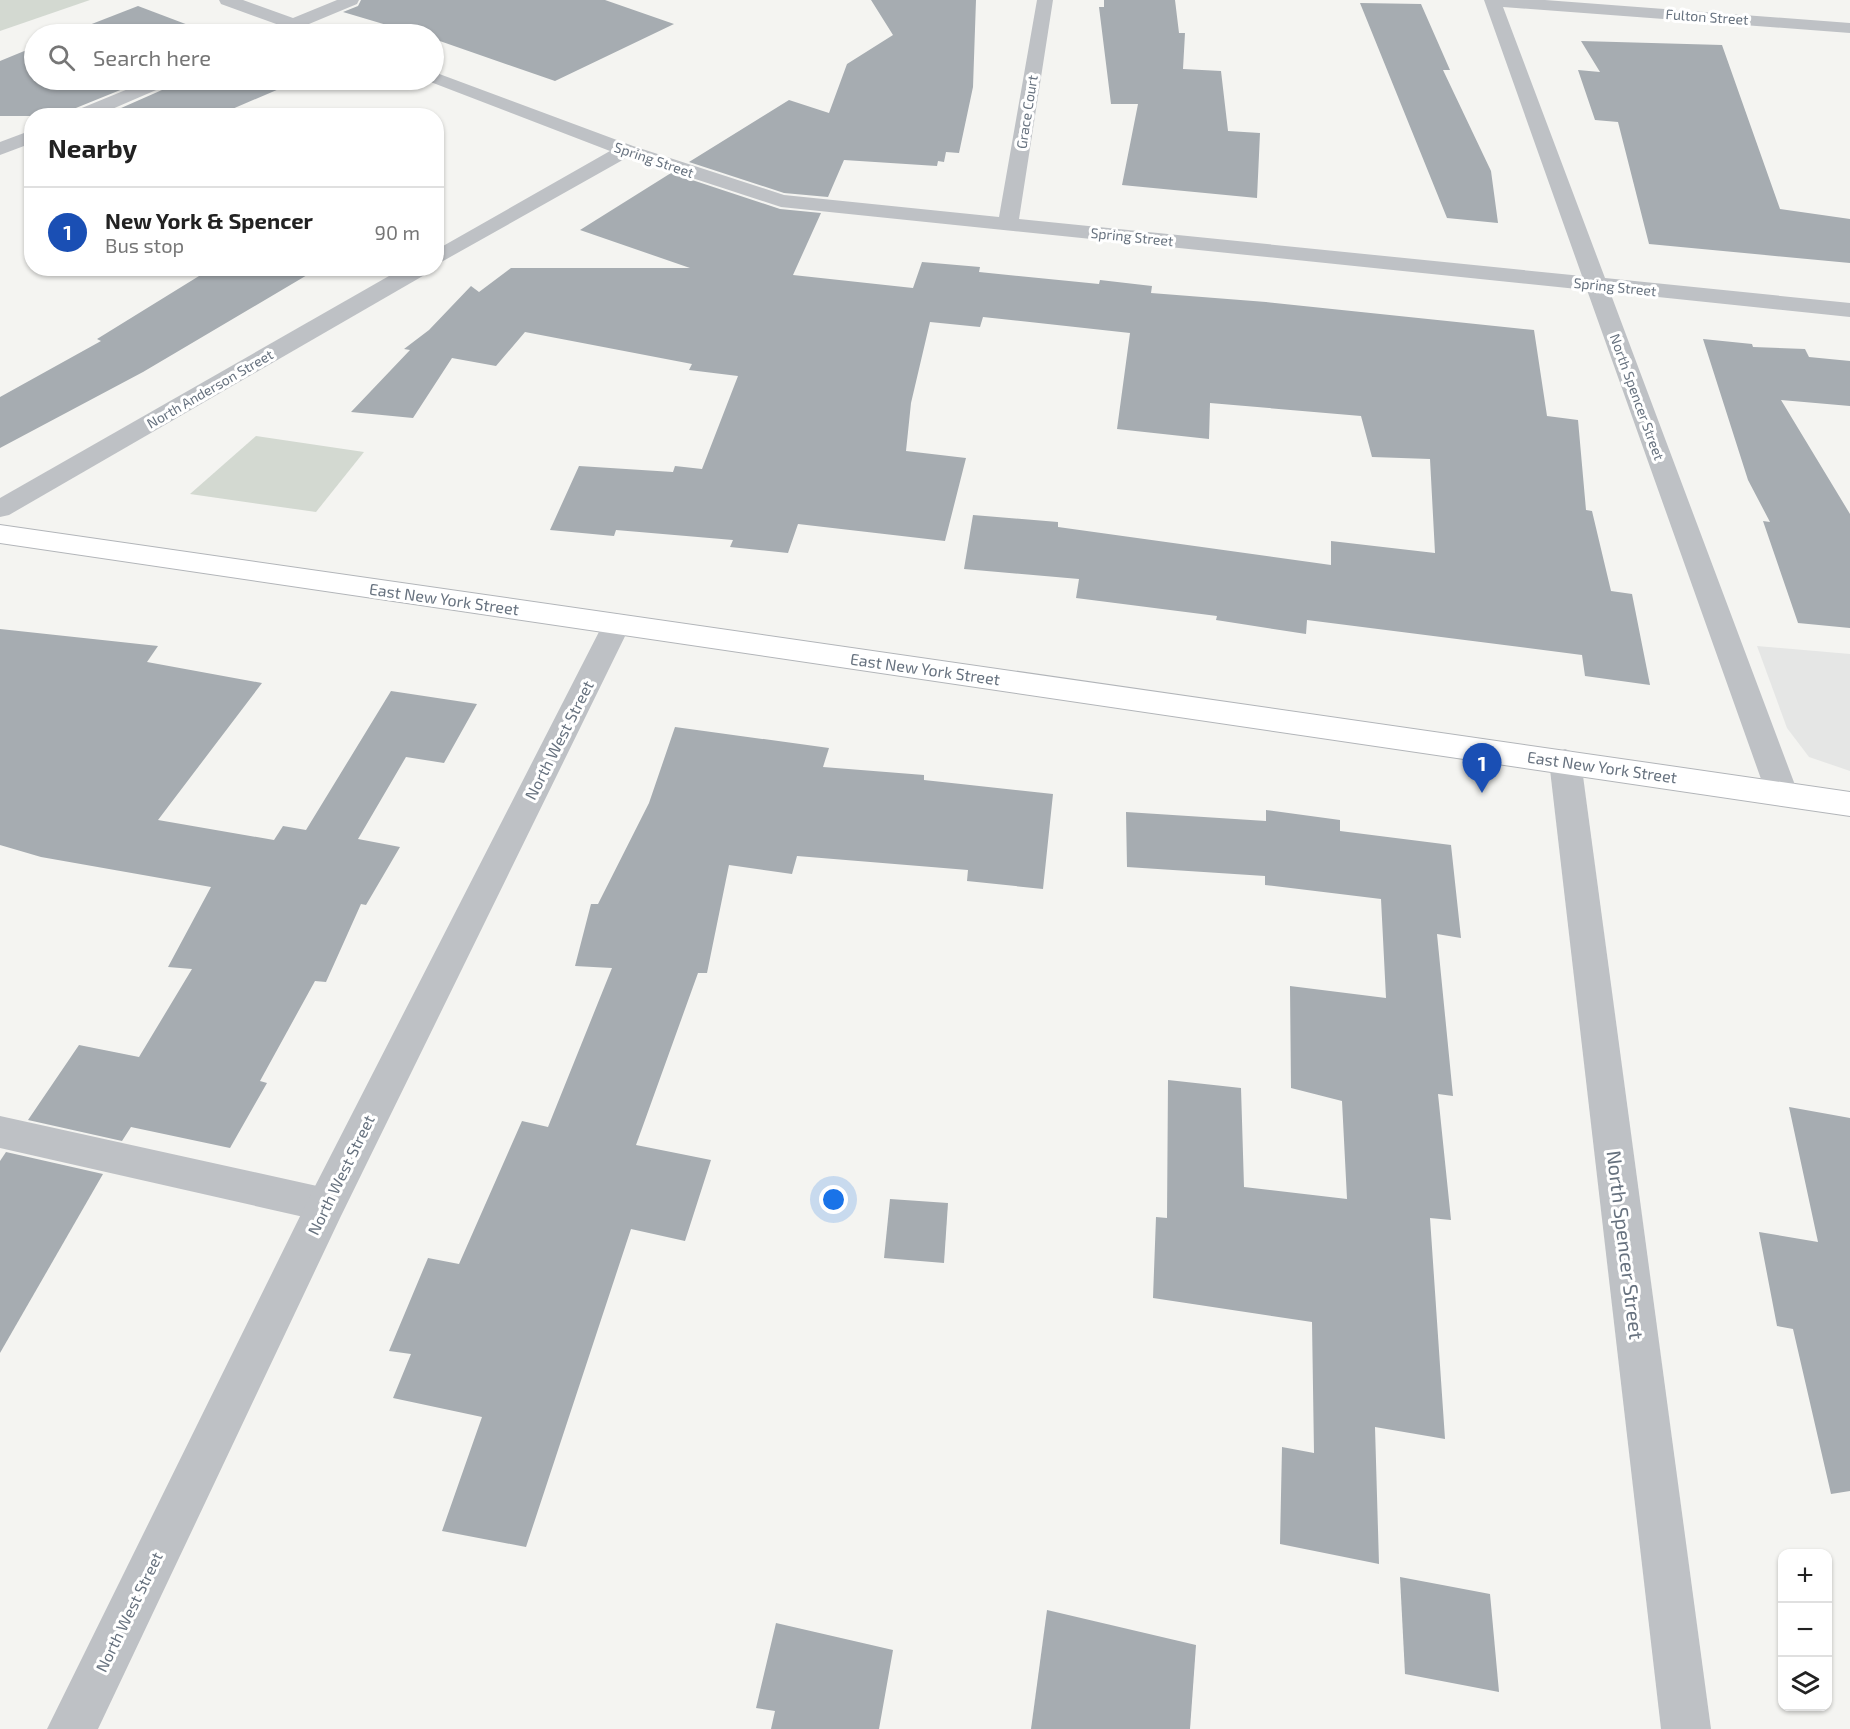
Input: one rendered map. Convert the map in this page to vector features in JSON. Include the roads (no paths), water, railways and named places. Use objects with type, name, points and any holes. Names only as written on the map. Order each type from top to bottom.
[{"type":"main road","name":"East New York Street","points":[[0,534],[1850,804]]},
{"type":"street","points":[[227,0],[294,24],[351,0]]},
{"type":"street","name":"Grace Court","points":[[1008,225],[1045,0]]},
{"type":"street","name":"Fulton Street","points":[[1492,1],[1850,28]]},
{"type":"street","name":"North Spencer Street","points":[[1492,1],[1782,793]]},
{"type":"street","name":"Spring Street","points":[[444,81],[626,150],[757,195],[782,201],[1850,310]]},
{"type":"street","points":[[98,108],[140,90]]},
{"type":"street","points":[[0,149],[24,139]]},
{"type":"street","points":[[444,254],[626,150]]},
{"type":"street","name":"North Anderson Street","points":[[0,509],[406,276]]},
{"type":"street","name":"North West Street","points":[[72,1729],[326,1205],[617,624]]},
{"type":"street","name":"North Spencer Street","points":[[1565,761],[1686,1729]]},
{"type":"lane","points":[[0,1132],[326,1205]]},
{"type":"place","name":"New York & Spencer","points":[[1482,793]]}]
